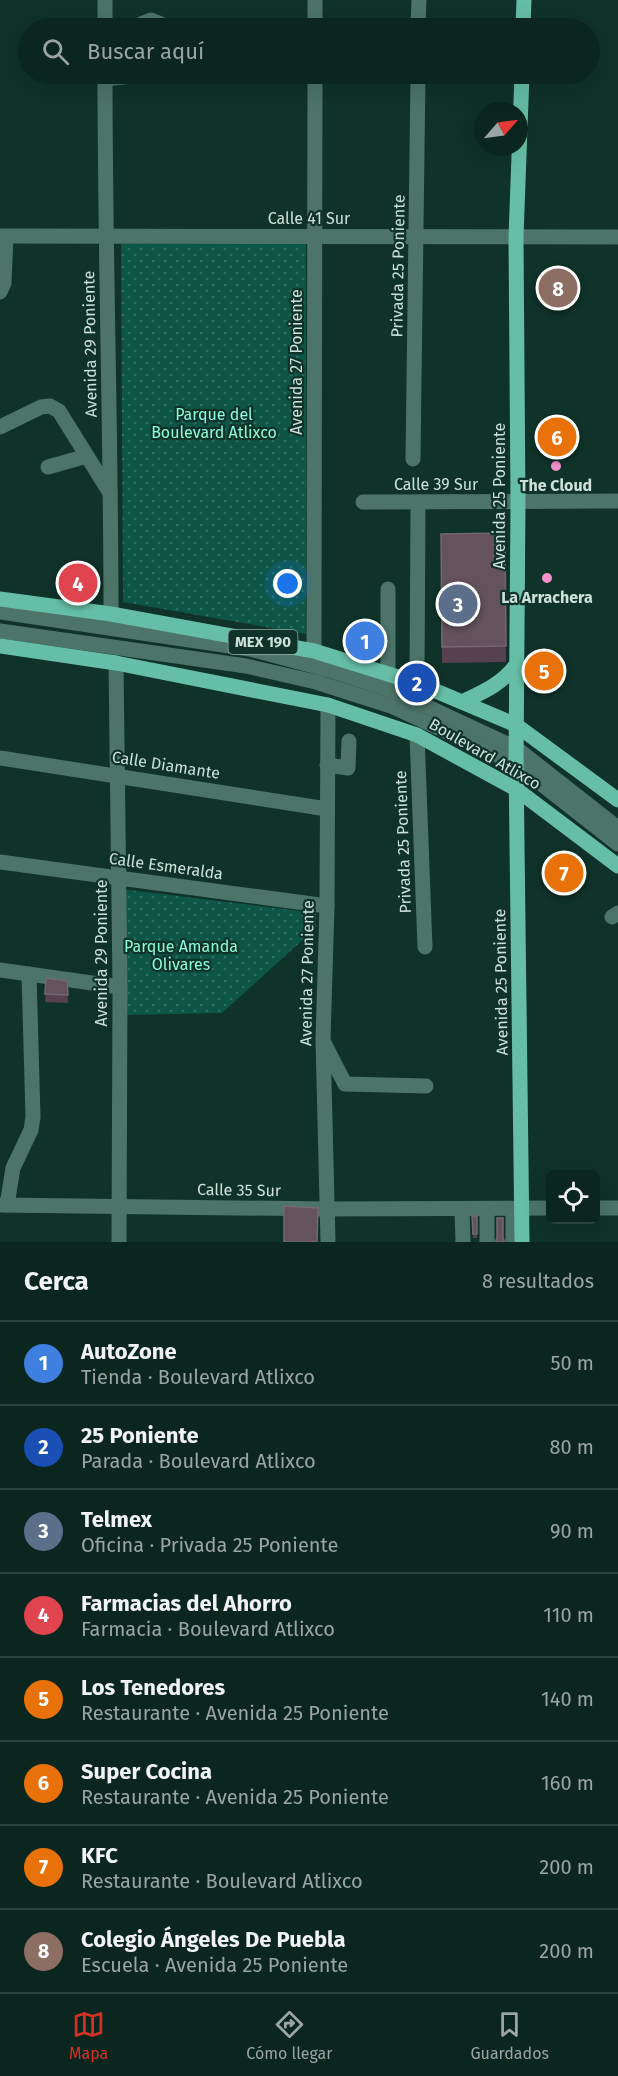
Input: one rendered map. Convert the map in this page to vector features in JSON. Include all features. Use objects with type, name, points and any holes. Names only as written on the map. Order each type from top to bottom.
[{"type":"main road","points":[[523,18],[524,0]]},
{"type":"main road","name":"Avenida 25 Poniente","points":[[522,84],[516,237],[518,502],[516,789],[517,1212],[522,1242]]},
{"type":"main road","name":"Boulevard Atlixco","points":[[0,599],[111,614],[314,651],[417,682],[516,725],[618,800]]},
{"type":"main road","name":"Boulevard Atlixco","points":[[0,646],[116,663],[328,705],[417,735],[516,789],[618,866]]},
{"type":"main road","points":[[462,702],[491,688],[509,675],[516,665]]},
{"type":"street","points":[[105,0],[105,18]]},
{"type":"street","points":[[315,0],[315,18]]},
{"type":"street","points":[[418,0],[418,18]]},
{"type":"street","name":"Avenida 29 Poniente","points":[[105,84],[111,614]]},
{"type":"street","name":"Avenida 27 Poniente","points":[[314,651],[315,84]]},
{"type":"street","name":"Privada 25 Poniente","points":[[414,459],[418,84]]},
{"type":"street","points":[[0,292],[4,283],[3,236]]},
{"type":"street","name":"Calle 41 Sur","points":[[3,236],[618,237]]},
{"type":"street","points":[[0,427],[41,407],[50,406],[59,411],[111,495]]},
{"type":"street","points":[[48,467],[87,456]]},
{"type":"street","name":"Calle 39 Sur","points":[[363,502],[618,501]]},
{"type":"street","points":[[417,682],[418,502]]},
{"type":"street","points":[[388,589],[388,674]]},
{"type":"street","points":[[0,612],[250,649],[332,671],[396,693],[516,748],[618,828]]},
{"type":"street","points":[[0,631],[246,666],[316,682],[391,706],[516,764],[618,844]]},
{"type":"street","name":"Avenida 29 Poniente","points":[[116,663],[120,987],[119,1242]]},
{"type":"street","name":"Avenida 27 Poniente","points":[[328,705],[327,906],[323,1040],[328,1242]]},
{"type":"street","name":"Privada 25 Poniente","points":[[417,735],[425,947]]},
{"type":"street","points":[[327,765],[348,775],[349,741]]},
{"type":"street","name":"Calle Diamante","points":[[0,758],[327,809]]},
{"type":"street","name":"Calle Esmeralda","points":[[0,862],[327,906]]},
{"type":"street","points":[[0,970],[120,987]]},
{"type":"street","points":[[3,1205],[13,1168],[32,1130],[29,974]]},
{"type":"street","points":[[323,1040],[345,1084],[426,1086]]},
{"type":"street","name":"Calle 35 Sur","points":[[3,1205],[462,1213],[517,1212],[546,1208]]},
{"type":"street","points":[[600,1208],[618,1208]]},
{"type":"street","points":[[513,1242],[517,1212]]},
{"type":"street","points":[[462,1213],[464,1242]]},
{"type":"street","points":[[487,1213],[487,1242]]},
{"type":"green space","name":"Parque del Boulevard Atlixco","points":[[121,244],[306,244],[306,634],[123,602]]},
{"type":"green space","name":"Parque Amanda Olivares","points":[[121,889],[316,913],[316,928],[222,1013],[123,1015]]},
{"type":"building","points":[[505,533],[506,646],[442,647],[441,534]]},
{"type":"building","points":[[46,978],[67,981],[68,995],[45,994]]},
{"type":"building","points":[[284,1206],[318,1208],[317,1242],[284,1242]]},
{"type":"building","points":[[472,1216],[477,1216],[477,1234],[473,1234]]},
{"type":"building","points":[[497,1218],[503,1218],[505,1242],[495,1242]]},
{"type":"place","name":"Colegio Ángeles De Puebla","points":[[558,288]]},
{"type":"place","name":"Super Cocina","points":[[557,437]]},
{"type":"place","name":"The Cloud","points":[[556,466]]},
{"type":"place","name":"La Arrachera","points":[[547,578]]},
{"type":"place","name":"Farmacias del Ahorro","points":[[78,583]]},
{"type":"place","name":"Telmex","points":[[458,604]]},
{"type":"place","name":"AutoZone","points":[[365,641]]},
{"type":"place","name":"Los Tenedores","points":[[544,671]]},
{"type":"place","name":"25 Poniente","points":[[417,683]]},
{"type":"place","name":"KFC","points":[[564,873]]}]
